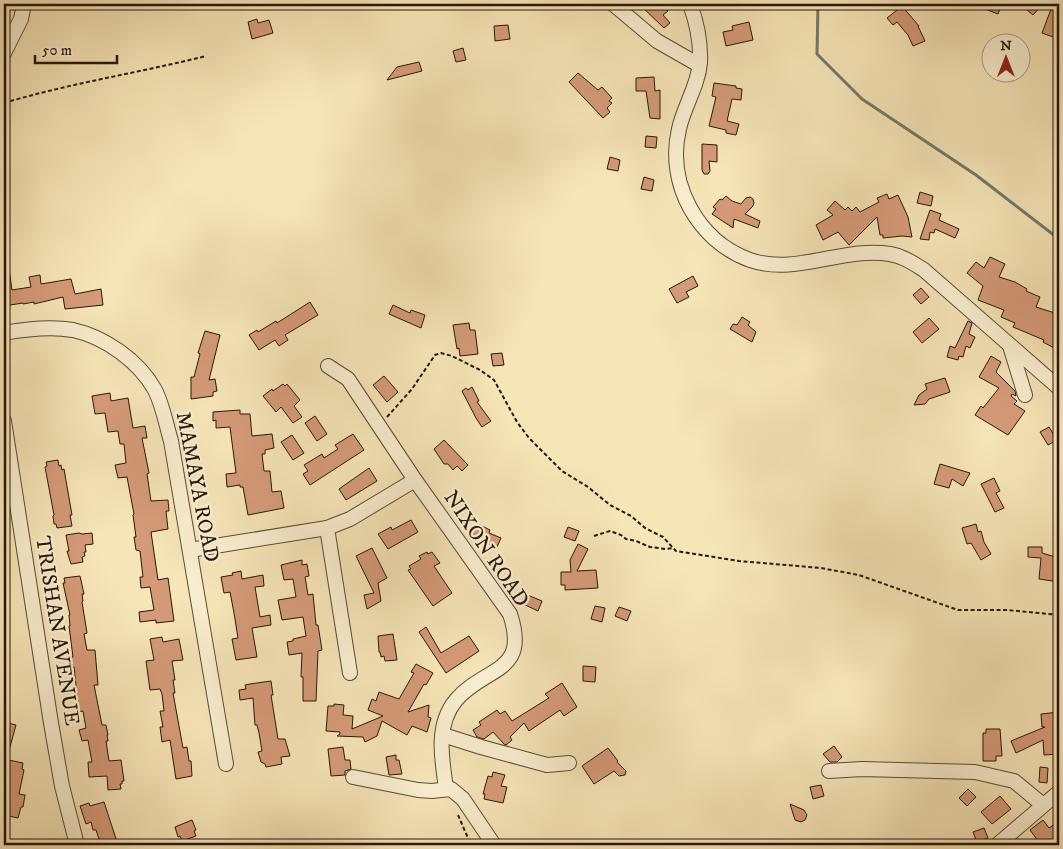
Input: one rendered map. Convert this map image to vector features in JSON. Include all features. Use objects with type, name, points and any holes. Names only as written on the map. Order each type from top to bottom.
[{"type":"street","points":[[4,53],[20,19],[24,4]]},
{"type":"street","points":[[613,4],[656,41],[700,65]]},
{"type":"street","points":[[690,4],[698,34],[700,65],[679,129],[677,150],[678,173],[682,191],[691,212],[704,229],[732,252],[753,260],[774,264],[803,262],[864,253],[890,254],[907,259],[924,270],[1059,388]]},
{"type":"street","name":"MAMAYA ROAD","points":[[4,333],[54,328],[74,330],[92,336],[124,355],[153,387],[162,408],[171,441],[226,764]]},
{"type":"street","points":[[1010,345],[1026,395]]},
{"type":"street","name":"NIXON ROAD","points":[[328,366],[348,379],[415,480],[510,614],[515,629],[513,653],[505,664],[456,700],[448,715],[442,735],[441,751],[446,788]]},
{"type":"street","name":"TRISHAN AVENUE","points":[[4,420],[51,723],[62,786],[77,845]]},
{"type":"street","points":[[190,550],[327,528],[350,519],[415,480]]},
{"type":"street","points":[[327,528],[350,674]]},
{"type":"street","points":[[442,735],[547,765],[569,763]]},
{"type":"street","points":[[829,771],[862,769],[975,772],[1014,781],[1044,805]]},
{"type":"street","points":[[353,777],[418,790],[451,789],[463,799],[494,845]]},
{"type":"street","points":[[997,845],[1059,792]]},
{"type":"path","points":[[4,103],[75,84],[122,76],[206,56]]},
{"type":"path","points":[[379,424],[412,389],[435,355],[441,353],[452,356],[480,370],[494,380],[517,422],[562,471],[588,487],[610,505],[631,516],[645,528],[663,537],[676,551],[739,561],[821,568],[859,575],[958,610],[1007,610],[1059,615]]},
{"type":"path","points":[[594,536],[610,531],[621,535],[626,540],[636,541],[650,548],[666,550],[674,548]]},
{"type":"path","points":[[457,813],[471,845]]},
{"type":"building","points":[[639,4],[660,4],[668,11],[663,15],[670,23],[664,28]]},
{"type":"building","points":[[972,4],[1002,4],[998,14]]},
{"type":"building","points":[[1020,4],[1043,4],[1033,15]]},
{"type":"building","points":[[1053,4],[1059,4],[1059,39],[1042,33]]},
{"type":"building","points":[[902,6],[919,26],[925,41],[913,46],[908,35],[897,22],[893,25],[887,18]]},
{"type":"building","points":[[257,19],[258,23],[269,20],[273,33],[252,39],[248,22]]},
{"type":"building","points":[[749,22],[753,40],[726,46],[723,32],[733,30],[732,26]]},
{"type":"building","points":[[508,25],[510,39],[495,41],[494,26]]},
{"type":"building","points":[[463,48],[466,60],[456,62],[453,51]]},
{"type":"building","points":[[419,62],[422,71],[387,80],[397,67]]},
{"type":"building","points":[[578,73],[598,90],[602,87],[612,98],[609,101],[612,103],[607,108],[610,112],[603,118],[569,82]]},
{"type":"building","points":[[654,77],[655,91],[660,90],[660,119],[650,118],[646,91],[636,91],[636,78]]},
{"type":"building","points":[[714,83],[736,86],[736,88],[742,89],[741,100],[732,99],[727,121],[739,124],[736,135],[726,133],[726,130],[709,126],[716,97],[712,96]]},
{"type":"building","points":[[646,136],[657,137],[656,148],[645,147]]},
{"type":"building","points":[[702,144],[717,145],[717,162],[709,161],[710,171],[708,174],[704,174],[702,170]]},
{"type":"building","points":[[610,157],[620,160],[618,171],[607,169]]},
{"type":"building","points":[[644,177],[654,180],[652,191],[641,189]]},
{"type":"building","points":[[920,192],[933,196],[931,206],[917,203]]},
{"type":"building","points":[[887,194],[889,199],[898,195],[908,217],[912,237],[883,238],[883,235],[880,235],[877,217],[849,245],[838,232],[823,240],[816,225],[833,215],[827,210],[835,201],[845,210],[848,207],[852,211],[856,207],[860,212],[879,202],[877,198]]},
{"type":"building","points":[[726,196],[732,201],[741,204],[746,198],[750,197],[753,199],[753,206],[745,214],[760,221],[758,228],[734,219],[733,228],[712,214],[716,209],[713,207],[720,199],[722,200]]},
{"type":"building","points":[[930,210],[941,214],[939,220],[959,229],[955,238],[935,229],[934,233],[930,232],[929,240],[920,239]]},
{"type":"building","points":[[990,257],[1005,264],[999,277],[1015,282],[1027,289],[1026,291],[1040,297],[1036,307],[1058,314],[1055,321],[1059,322],[1059,343],[1056,349],[1043,342],[1044,340],[1013,327],[1015,323],[1001,317],[1004,310],[978,300],[983,286],[967,273],[976,262],[984,268]]},
{"type":"building","points":[[4,269],[9,269],[12,290],[31,287],[29,277],[40,275],[41,284],[71,279],[75,294],[101,289],[103,305],[65,309],[63,297],[34,304],[34,302],[4,306]]},
{"type":"building","points":[[693,276],[698,286],[686,292],[689,297],[677,303],[669,289]]},
{"type":"building","points":[[921,288],[929,297],[921,304],[913,295]]},
{"type":"building","points":[[310,302],[318,315],[285,335],[288,340],[279,346],[275,340],[259,350],[249,335],[276,321],[277,323]]},
{"type":"building","points":[[393,305],[410,313],[411,310],[425,315],[421,328],[389,314]]},
{"type":"building","points":[[742,317],[750,322],[748,325],[756,332],[752,342],[730,329],[733,324],[737,325]]},
{"type":"building","points":[[929,318],[939,329],[922,343],[913,332]]},
{"type":"building","points":[[968,321],[972,323],[969,334],[975,337],[970,348],[966,346],[963,357],[959,356],[958,360],[947,357],[950,346],[955,348]]},
{"type":"building","points":[[469,323],[470,330],[475,330],[478,354],[460,356],[453,325]]},
{"type":"building","points":[[205,331],[220,335],[209,380],[215,379],[217,391],[213,392],[213,396],[191,399],[191,377],[194,377],[200,354],[198,353]]},
{"type":"building","points":[[502,353],[504,365],[493,366],[491,354]]},
{"type":"building","points":[[991,356],[1001,362],[996,372],[1015,391],[1016,396],[1012,394],[1011,396],[1017,401],[1014,404],[1025,411],[1008,435],[975,415],[999,388],[979,377]]},
{"type":"building","points":[[384,376],[398,392],[387,402],[373,385]]},
{"type":"building","points":[[945,378],[950,392],[929,399],[925,404],[914,405],[919,395],[927,389],[925,384]]},
{"type":"building","points":[[283,384],[285,386],[287,384],[300,400],[294,406],[302,417],[293,423],[281,407],[276,412],[263,396]]},
{"type":"building","points":[[472,387],[479,401],[477,402],[491,421],[482,427],[462,391]]},
{"type":"building","points":[[110,393],[111,401],[128,398],[133,428],[145,426],[147,438],[142,438],[149,473],[147,474],[151,501],[168,500],[169,511],[166,511],[168,529],[151,532],[158,580],[168,578],[174,621],[156,623],[156,620],[140,622],[139,612],[154,610],[150,587],[141,588],[140,577],[143,577],[140,551],[136,550],[134,514],[127,477],[118,478],[115,465],[126,463],[124,444],[120,444],[118,431],[108,432],[105,413],[95,414],[92,396]]},
{"type":"building","points":[[240,410],[240,414],[250,414],[252,436],[272,434],[274,448],[265,450],[265,454],[262,454],[264,471],[270,471],[272,492],[281,491],[284,508],[248,515],[243,487],[240,487],[240,485],[227,487],[226,474],[236,473],[230,427],[216,428],[216,420],[213,421],[213,412]]},
{"type":"building","points":[[315,416],[327,434],[317,441],[305,423]]},
{"type":"building","points":[[1049,427],[1057,440],[1048,445],[1040,432]]},
{"type":"building","points":[[353,434],[364,450],[310,485],[303,474],[308,471],[304,465],[322,454],[324,458],[338,449],[335,445]]},
{"type":"building","points":[[292,435],[304,453],[293,460],[281,442]]},
{"type":"building","points":[[444,440],[468,465],[462,471],[457,466],[453,470],[448,464],[444,464],[434,449]]},
{"type":"building","points":[[58,460],[59,466],[61,465],[62,470],[64,469],[72,515],[70,515],[72,526],[57,528],[56,524],[54,524],[45,467],[47,466],[46,462]]},
{"type":"building","points":[[940,464],[970,473],[963,486],[952,479],[949,488],[934,484]]},
{"type":"building","points":[[369,468],[377,481],[346,500],[339,489]]},
{"type":"building","points":[[994,478],[1000,491],[996,493],[1004,508],[995,512],[981,484]]},
{"type":"building","points":[[411,520],[418,532],[388,549],[378,534],[391,527],[392,530]]},
{"type":"building","points":[[476,523],[490,530],[489,533],[501,538],[497,547],[484,542],[483,545],[469,538]]},
{"type":"building","points":[[976,524],[978,532],[981,531],[984,542],[991,554],[981,560],[971,543],[967,544],[962,528]]},
{"type":"building","points":[[568,527],[579,531],[575,541],[564,537]]},
{"type":"building","points":[[92,533],[93,544],[85,545],[86,552],[84,552],[85,556],[82,557],[83,562],[71,564],[67,551],[69,551],[66,535]]},
{"type":"building","points":[[578,544],[588,549],[577,571],[596,570],[598,588],[565,590],[565,585],[561,585],[561,572],[571,572],[570,560]]},
{"type":"building","points":[[1028,547],[1042,547],[1042,553],[1059,558],[1059,582],[1039,579],[1041,558],[1028,557]]},
{"type":"building","points":[[372,548],[387,578],[378,583],[381,601],[367,609],[364,595],[374,593],[356,556]]},
{"type":"building","points":[[427,552],[428,554],[432,552],[440,563],[434,566],[452,593],[433,606],[408,570],[411,569],[409,566],[421,559],[419,556]]},
{"type":"building","points":[[302,560],[302,565],[307,564],[309,576],[305,577],[308,595],[313,594],[316,625],[318,625],[322,650],[318,651],[316,701],[303,701],[302,653],[289,655],[287,642],[306,636],[303,617],[282,620],[278,600],[296,597],[293,579],[284,580],[281,565]]},
{"type":"building","points":[[241,571],[242,579],[263,575],[264,586],[255,587],[260,617],[270,615],[271,625],[252,628],[257,657],[236,660],[232,639],[238,638],[234,613],[230,592],[224,593],[221,577],[233,575],[232,573]]},
{"type":"building","points":[[80,576],[84,594],[82,594],[82,602],[87,633],[84,634],[87,650],[95,650],[98,685],[94,685],[102,725],[106,725],[108,735],[108,741],[106,741],[109,761],[121,760],[124,781],[120,784],[121,789],[108,790],[107,776],[89,777],[88,762],[92,762],[88,740],[82,741],[79,730],[86,728],[83,711],[78,712],[76,703],[78,703],[71,657],[73,657],[69,626],[70,615],[63,583],[65,583],[64,578]]},
{"type":"building","points":[[525,594],[542,601],[538,611],[521,603]]},
{"type":"building","points":[[595,606],[605,608],[602,622],[591,619]]},
{"type":"building","points":[[619,607],[631,611],[627,621],[615,616]]},
{"type":"building","points":[[426,627],[441,653],[469,636],[479,651],[446,673],[419,632]]},
{"type":"building","points":[[393,634],[397,660],[385,661],[384,656],[381,657],[379,652],[378,636]]},
{"type":"building","points":[[162,637],[163,642],[179,639],[183,660],[172,661],[175,680],[173,680],[175,693],[173,693],[183,748],[187,747],[189,761],[191,761],[192,776],[176,779],[170,740],[162,742],[160,727],[163,727],[160,711],[164,711],[162,694],[160,689],[150,690],[146,661],[154,660],[150,639]]},
{"type":"building","points":[[416,664],[433,673],[426,685],[424,684],[408,712],[429,705],[428,717],[431,718],[427,732],[412,726],[407,735],[382,721],[377,736],[365,742],[363,737],[337,736],[340,732],[326,731],[328,706],[334,706],[334,704],[344,705],[343,715],[353,716],[352,729],[383,716],[368,710],[372,699],[376,701],[379,692],[399,699],[414,673],[411,672]]},
{"type":"building","points":[[583,666],[596,667],[595,682],[583,681]]},
{"type":"building","points":[[271,681],[273,695],[271,695],[278,739],[285,739],[290,756],[281,757],[282,764],[266,767],[261,762],[258,752],[262,751],[257,725],[255,725],[253,698],[240,700],[239,690],[246,689],[245,685]]},
{"type":"building","points":[[562,683],[577,707],[564,716],[560,710],[529,731],[524,723],[510,737],[512,740],[506,745],[493,732],[484,739],[477,737],[473,730],[481,725],[479,722],[497,710],[500,714],[505,711],[512,721],[549,698],[545,694]]},
{"type":"building","points":[[1059,712],[1059,754],[1044,755],[1043,740],[1016,753],[1011,741],[1045,727],[1042,727],[1041,714]]},
{"type":"building","points":[[4,722],[16,725],[7,758],[4,758]]},
{"type":"building","points":[[986,729],[1000,729],[1002,756],[996,756],[996,761],[983,761],[983,733],[986,733]]},
{"type":"building","points":[[834,746],[842,757],[837,762],[830,762],[823,754]]},
{"type":"building","points":[[343,747],[345,760],[350,760],[351,769],[345,771],[345,775],[331,776],[328,749]]},
{"type":"building","points":[[608,748],[617,762],[626,771],[625,775],[619,776],[614,771],[594,784],[582,766]]},
{"type":"building","points":[[396,755],[396,760],[399,760],[402,774],[389,775],[386,757]]},
{"type":"building","points":[[4,759],[23,763],[22,769],[24,770],[19,794],[25,795],[23,807],[21,807],[18,818],[4,815],[7,798],[4,797]]},
{"type":"building","points":[[1040,767],[1048,768],[1047,783],[1039,782]]},
{"type":"building","points":[[493,772],[505,775],[501,786],[507,787],[503,803],[484,799],[485,794],[483,794],[488,776],[492,777]]},
{"type":"building","points":[[821,785],[824,796],[813,799],[810,787]]},
{"type":"building","points":[[968,789],[976,797],[967,806],[959,798]]},
{"type":"building","points":[[1000,796],[1011,809],[992,824],[981,812]]},
{"type":"building","points":[[104,802],[118,845],[101,845],[91,822],[86,824],[80,806],[89,803],[90,806]]},
{"type":"building","points":[[790,804],[804,810],[807,815],[805,820],[801,822],[795,820]]},
{"type":"building","points":[[192,820],[196,836],[182,841],[180,836],[178,837],[175,827]]},
{"type":"building","points":[[1043,820],[1049,828],[1059,821],[1059,842],[1055,845],[1041,845],[1030,830]]},
{"type":"building","points":[[984,828],[988,838],[977,842],[973,832]]},
{"type":"waterway","points":[[818,4],[817,54],[862,99],[976,175],[1059,239]]}]
